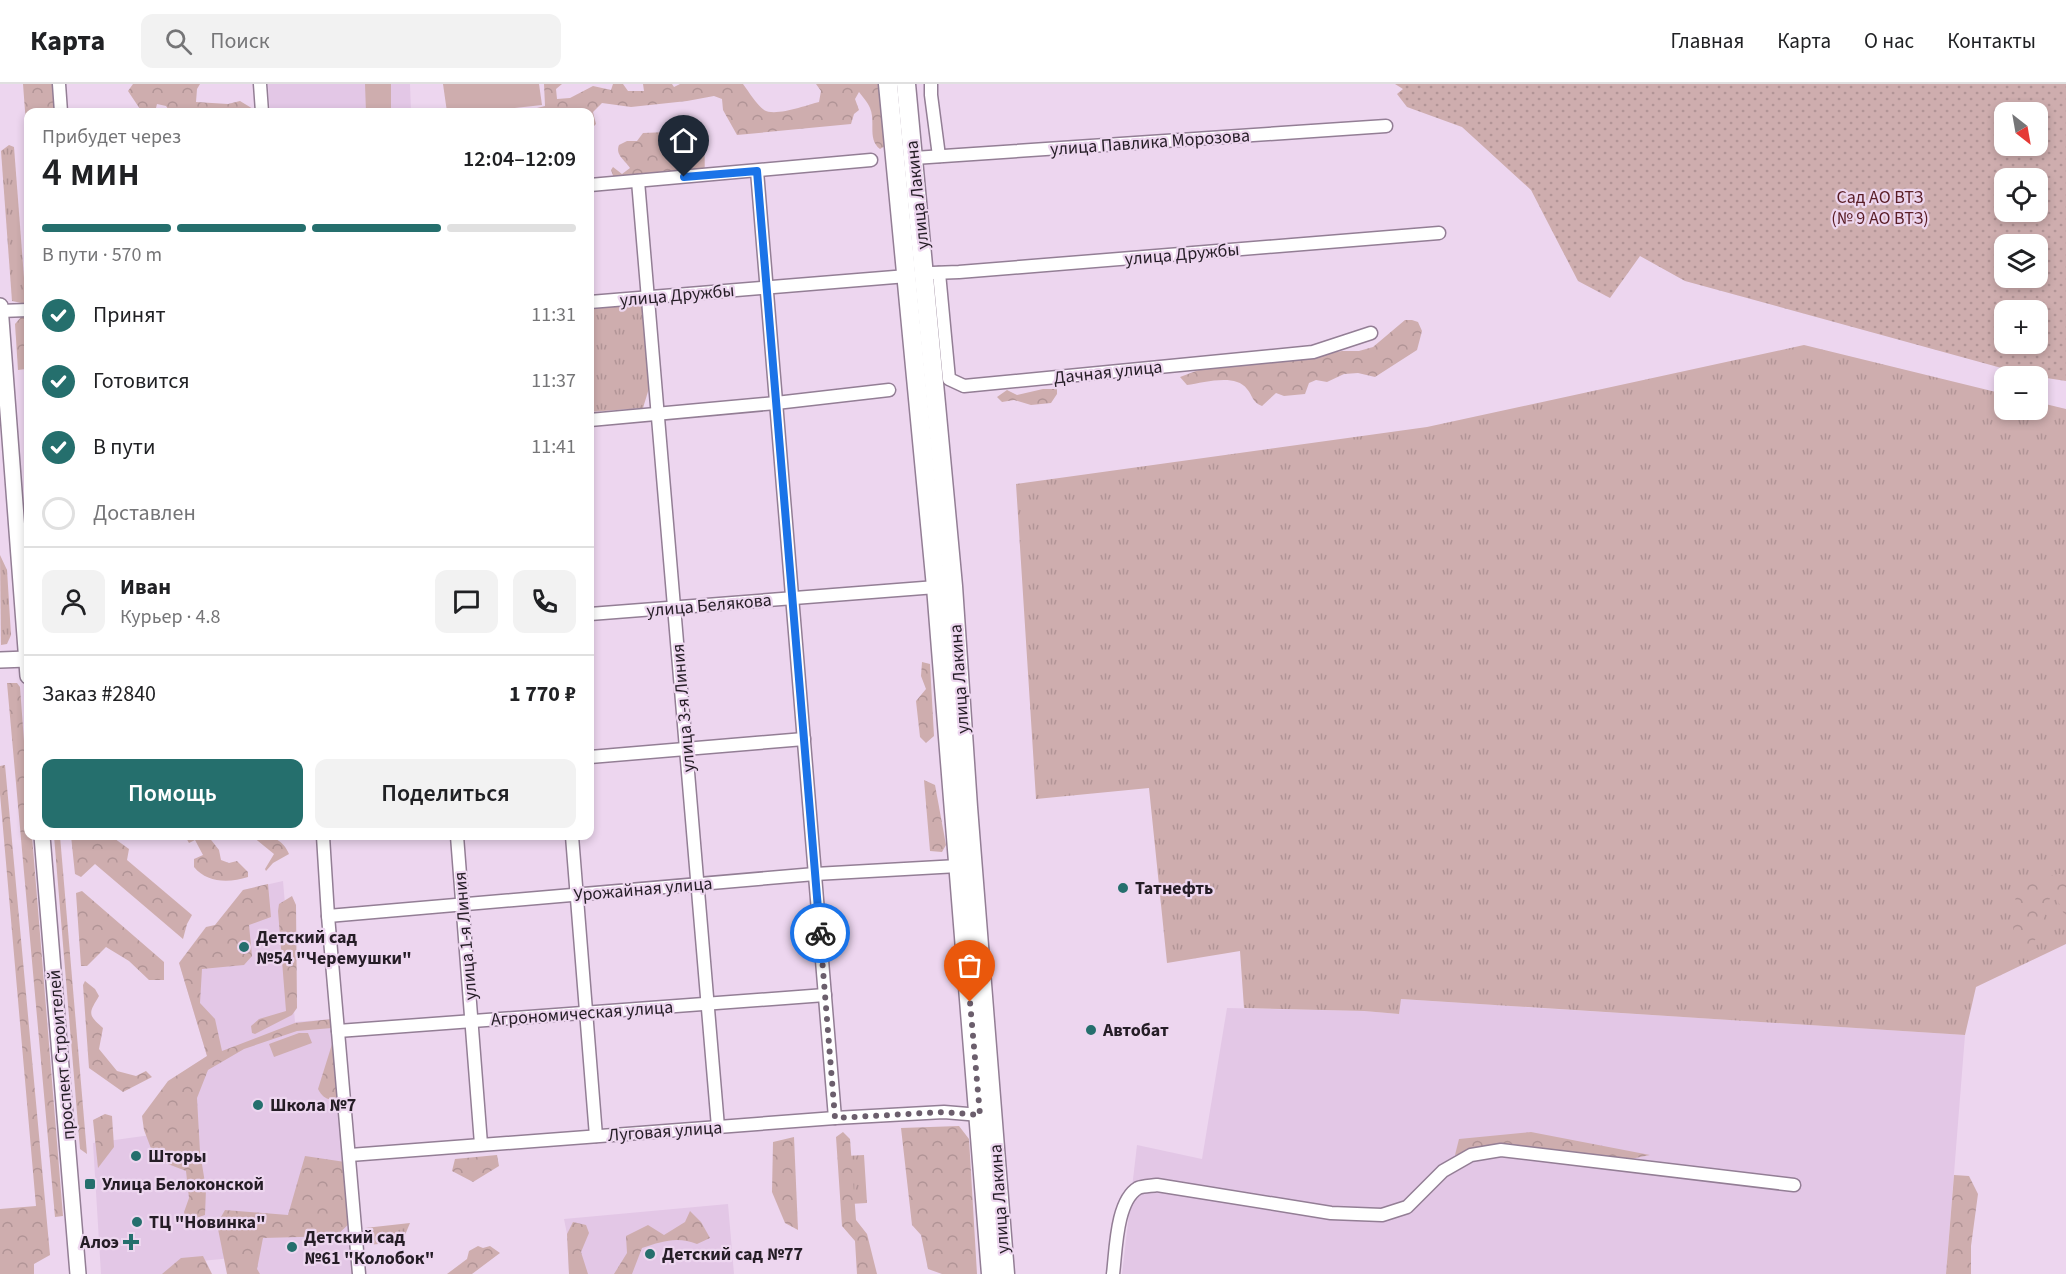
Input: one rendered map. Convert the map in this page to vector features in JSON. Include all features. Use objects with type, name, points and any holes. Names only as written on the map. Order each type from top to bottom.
[{"type":"highway","name":"улица Лакина","points":[[888,84],[924,274],[936,587],[991,1274]]},
{"type":"highway","name":"улица Лакина","points":[[906,84],[953,586],[1005,1274]]},
{"type":"main road","points":[[0,306],[24,609]]},
{"type":"main road","points":[[0,660],[24,659]]},
{"type":"main road","name":"проспект Строителей","points":[[42,840],[78,1274]]},
{"type":"street","points":[[59,84],[61,108]]},
{"type":"street","points":[[260,84],[262,108]]},
{"type":"street","points":[[931,84],[939,156]]},
{"type":"street","name":"улица Павлика Морозова","points":[[914,158],[1386,126]]},
{"type":"street","points":[[594,185],[871,160]]},
{"type":"street","points":[[757,171],[835,1118]]},
{"type":"street","name":"улица 3-я Линия","points":[[638,181],[718,1127]]},
{"type":"street","name":"улица Дружбы","points":[[594,302],[1439,233]]},
{"type":"street","name":"Дачная улица","points":[[924,274],[949,379],[963,386],[1313,352],[1371,333]]},
{"type":"street","points":[[0,310],[24,310]]},
{"type":"street","points":[[594,420],[889,390]]},
{"type":"street","name":"улица Белякова","points":[[594,614],[936,587]]},
{"type":"street","points":[[594,757],[804,739]]},
{"type":"street","points":[[323,840],[359,1274]]},
{"type":"street","name":"улица 1-я Линия","points":[[457,840],[481,1144]]},
{"type":"street","points":[[572,840],[597,1136]]},
{"type":"street","name":"Урожайная улица","points":[[328,916],[815,873],[958,867]]},
{"type":"street","name":"Агрономическая улица","points":[[338,1031],[825,995]]},
{"type":"street","name":"Луговая улица","points":[[350,1155],[835,1118],[944,1112],[980,1115]]},
{"type":"street","points":[[1113,1274],[1118,1230],[1125,1200],[1139,1188],[1157,1185],[1331,1213],[1382,1215],[1407,1207],[1443,1171],[1470,1155],[1501,1150],[1794,1185]]},
{"type":"shaded area","points":[[268,84],[410,84],[411,108],[270,108]]},
{"type":"shaded area","points":[[283,881],[295,1022],[332,1019],[354,1274],[235,1274],[232,1258],[201,1261],[185,1274],[101,1274],[93,1143],[180,1131],[174,1078],[207,1056],[181,969],[243,890]]},
{"type":"shaded area","points":[[1400,999],[1965,1035],[1946,1274],[1122,1274],[1137,1145],[1202,1159],[1227,1008],[1399,1014]]},
{"type":"shaded area","name":"Детский сад №77","points":[[728,1204],[734,1274],[569,1274],[564,1219]]},
{"type":"green space","points":[[23,84],[53,84],[55,108],[25,108]]},
{"type":"green space","points":[[133,84],[200,84],[197,89],[196,102],[228,104],[240,101],[251,108],[167,108],[157,104],[156,108],[139,108],[128,91]]},
{"type":"green space","points":[[365,84],[391,84],[391,108],[366,108]]},
{"type":"green space","points":[[443,84],[539,84],[542,105],[515,108],[446,108]]},
{"type":"green space","points":[[544,84],[562,84],[556,89],[557,99],[570,98],[593,86],[611,90],[613,84],[623,84],[628,91],[644,91],[643,84],[672,84],[674,87],[680,84],[743,84],[764,110],[776,112],[819,102],[821,91],[816,84],[881,84],[887,145],[880,149],[876,145],[872,113],[859,92],[855,99],[859,110],[854,114],[851,124],[737,135],[723,110],[722,99],[714,96],[631,107],[602,103],[594,111],[594,108],[537,108],[545,106]]},
{"type":"green space","name":"Сад АО ВТЗ (№ 9 АО ВТЗ)","points":[[1395,84],[2066,84],[2066,381],[2048,378],[2048,366],[1994,366],[1685,281],[1640,256],[1610,298],[1578,281],[1531,190],[1462,127],[1407,107],[1397,94],[1403,89]]},
{"type":"green space","points":[[688,132],[698,136],[701,141],[705,174],[615,181],[611,170],[613,167],[622,174],[630,168],[619,155],[619,145],[627,141],[637,141],[643,133]]},
{"type":"green space","points":[[9,145],[14,147],[24,304],[12,301],[1,151]]},
{"type":"green space","points":[[636,300],[642,306],[650,385],[643,408],[594,412],[594,304]]},
{"type":"green space","points":[[22,316],[24,317],[24,369],[18,370],[15,324]]},
{"type":"green space","points":[[1405,320],[1418,322],[1422,331],[1417,350],[1375,377],[1358,373],[1344,374],[1327,382],[1316,380],[1309,383],[1305,394],[1284,396],[1276,393],[1262,406],[1254,401],[1242,384],[1235,381],[1219,380],[1187,385],[1180,377],[1204,368],[1289,361],[1342,351],[1359,351],[1373,347]]},
{"type":"green space","points":[[1804,345],[1994,392],[1994,420],[2048,420],[2048,405],[2066,409],[2066,944],[1976,987],[1965,1035],[1401,999],[1399,1014],[1244,1008],[1240,951],[1167,963],[1149,788],[1036,799],[1016,484],[1427,427]]},
{"type":"green space","points":[[1043,389],[1057,389],[1057,394],[1051,403],[1031,405],[1014,400],[1002,402],[997,397],[1007,390],[1017,395]]},
{"type":"green space","points":[[0,555],[7,570],[11,635],[7,644],[1,645]]},
{"type":"green space","points":[[922,662],[930,664],[934,736],[926,743],[920,737],[916,701],[926,689],[921,676]]},
{"type":"green space","points":[[7,683],[17,683],[20,687],[24,741],[24,840],[32,840],[63,1216],[55,1217]]},
{"type":"green space","points":[[5,765],[50,1255],[34,1264],[34,1274],[0,1274],[0,1209],[36,1206],[0,794],[0,766]]},
{"type":"green space","points":[[924,780],[935,785],[946,845],[942,852],[930,851]]},
{"type":"green space","points":[[54,840],[60,840],[87,1154],[80,1149]]},
{"type":"green space","points":[[71,840],[117,840],[129,849],[127,860],[192,915],[183,939],[95,864],[81,877],[75,874]]},
{"type":"green space","points":[[195,840],[211,840],[219,850],[221,860],[229,863],[237,861],[248,872],[248,877],[226,881],[205,876],[194,867],[194,859],[203,855]]},
{"type":"green space","points":[[257,840],[277,840],[283,844],[289,854],[273,863],[266,871],[274,854]]},
{"type":"green space","points":[[2060,874],[2066,877],[2066,918],[2054,893],[2047,905],[2036,938],[2029,950],[2023,950],[2016,945],[2012,920],[2018,883]]},
{"type":"green space","points":[[268,884],[271,917],[249,925],[252,956],[244,965],[202,969],[200,1003],[215,1019],[222,1051],[295,1023],[332,1019],[332,1028],[297,1031],[244,1049],[208,1070],[197,1098],[200,1152],[206,1189],[205,1215],[187,1221],[184,1212],[189,1198],[186,1171],[155,1159],[144,1130],[142,1116],[168,1081],[207,1056],[179,963],[206,927],[215,925],[243,890]]},
{"type":"green space","points":[[82,891],[164,962],[164,980],[149,980],[129,961],[106,947],[87,966],[81,966],[76,893]]},
{"type":"green space","points":[[292,896],[296,905],[297,1008],[292,1015],[255,1034],[252,1033],[251,1026],[259,1019],[286,1011],[278,911],[279,904]]},
{"type":"green space","points":[[85,981],[95,989],[99,996],[91,1013],[103,1028],[99,1049],[117,1071],[136,1076],[146,1071],[152,1077],[123,1092],[89,1068],[83,985]]},
{"type":"green space","points":[[299,1033],[308,1033],[312,1043],[274,1057],[269,1044]]},
{"type":"green space","points":[[333,1041],[339,1096],[330,1099],[324,1097],[318,1089]]},
{"type":"green space","points":[[105,1114],[112,1116],[114,1147],[98,1168],[93,1120]]},
{"type":"green space","points":[[959,1126],[969,1139],[977,1274],[942,1274],[928,1269],[921,1235],[912,1225],[901,1128]]},
{"type":"green space","points":[[843,1132],[850,1139],[856,1220],[867,1234],[877,1274],[857,1274],[855,1241],[842,1226],[836,1137]]},
{"type":"green space","points":[[1531,1132],[1650,1155],[1621,1161],[1499,1147],[1455,1155],[1459,1139]]},
{"type":"green space","points":[[794,1137],[798,1230],[785,1223],[772,1192],[773,1142]]},
{"type":"green space","points":[[497,1155],[499,1166],[473,1182],[452,1171],[455,1159]]},
{"type":"green space","points":[[864,1155],[867,1203],[850,1204],[846,1156]]},
{"type":"green space","points":[[305,1156],[345,1162],[351,1222],[336,1236],[263,1238],[257,1269],[260,1274],[227,1274],[217,1224],[225,1210],[288,1215]]},
{"type":"green space","points":[[1954,1175],[1969,1176],[1978,1194],[1971,1246],[1971,1274],[1946,1274]]},
{"type":"green space","points":[[690,1211],[701,1222],[710,1238],[697,1244],[683,1240],[670,1240],[642,1248],[632,1274],[614,1274],[627,1253],[626,1236],[648,1225],[664,1235],[685,1222]]},
{"type":"green space","points":[[573,1222],[586,1225],[589,1233],[581,1252],[588,1274],[569,1274],[567,1234]]},
{"type":"green space","points":[[410,1223],[402,1242],[367,1245],[365,1228]]},
{"type":"green space","points":[[478,1246],[483,1248],[490,1246],[500,1253],[472,1274],[447,1274],[467,1259],[469,1251]]},
{"type":"green space","points":[[203,1256],[212,1274],[162,1274],[181,1258]]},
{"type":"way so far","points":[[820,933],[835,1118],[944,1112],[980,1115],[970,1002]]},
{"type":"place","name":"Татнефть","points":[[1123,888]]},
{"type":"place","name":"Детский сад №54 \"Черемушки\"","points":[[244,947]]},
{"type":"place","name":"Автобат","points":[[1091,1030]]},
{"type":"place","name":"Школа №7","points":[[258,1105]]},
{"type":"place","name":"Шторы","points":[[136,1156]]},
{"type":"place","name":"Улица Белоконской","points":[[90,1184]]},
{"type":"place","name":"ТЦ \"Новинка\"","points":[[137,1222]]},
{"type":"place","name":"Алоэ","points":[[131,1242]]},
{"type":"place","name":"Детский сад №61 \"Колобок\"","points":[[292,1247]]},
{"type":"place","name":"Детский сад №77","points":[[650,1254]]},
{"type":"route","points":[[684,177],[757,171],[820,933]]}]
